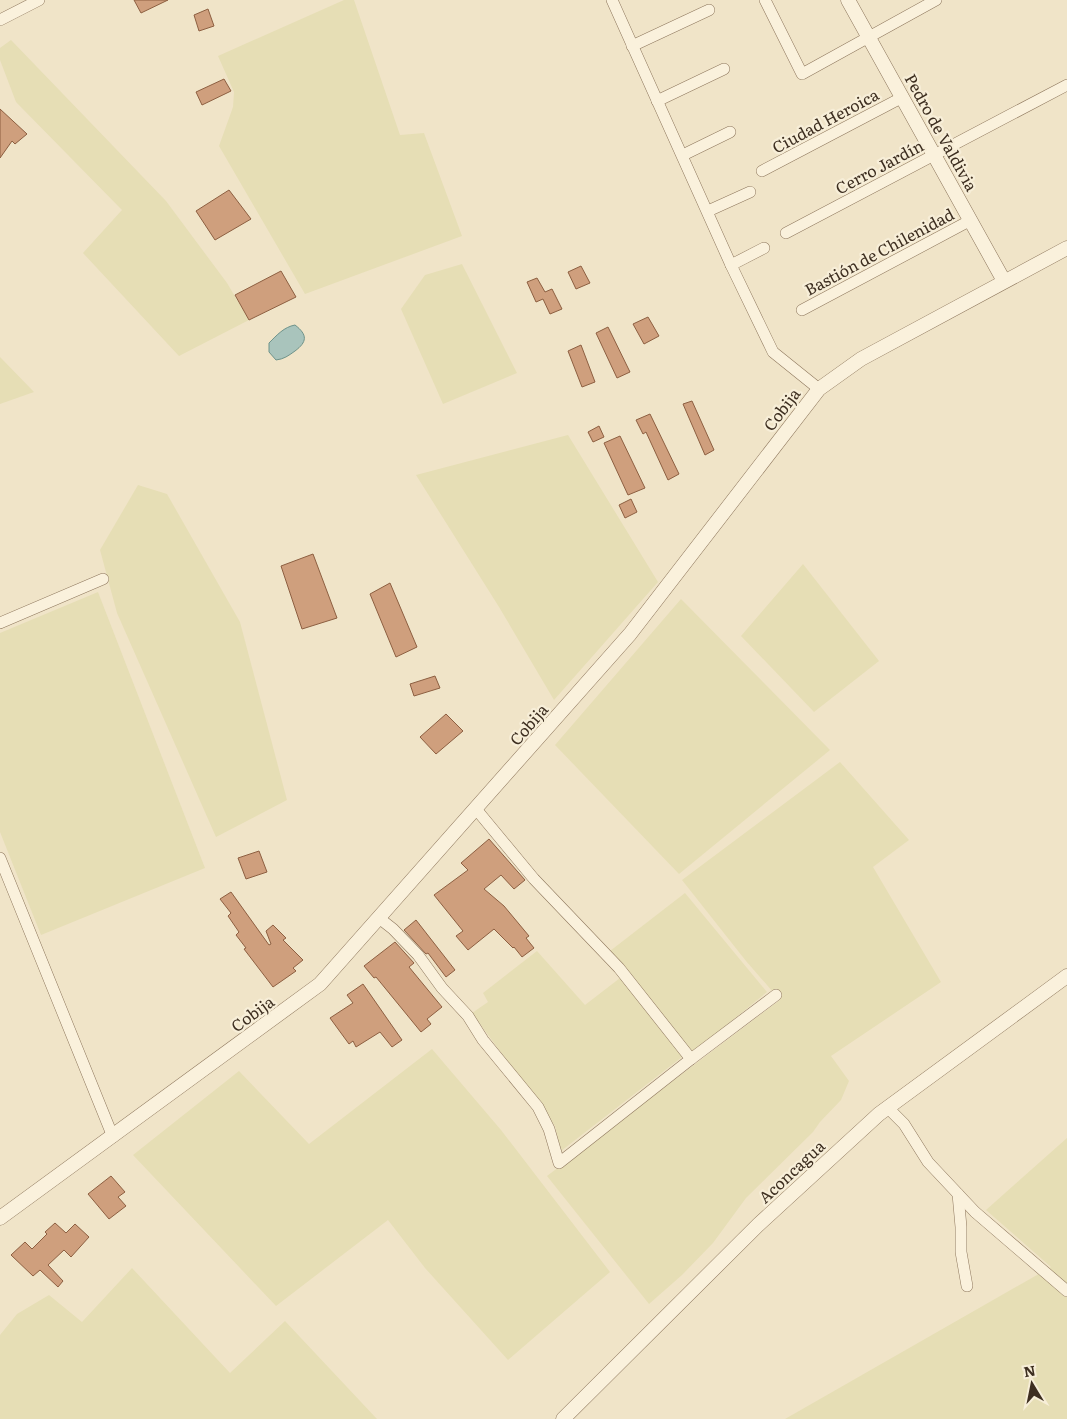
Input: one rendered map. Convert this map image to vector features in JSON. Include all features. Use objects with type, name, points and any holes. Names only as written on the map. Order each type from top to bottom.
[{"type":"street","points":[[0,20],[39,0]]},
{"type":"street","points":[[612,0],[731,265],[773,352],[819,389]]},
{"type":"street","points":[[766,0],[802,74],[936,0]]},
{"type":"street","name":"Pedro de Valdivia","points":[[848,0],[1004,281]]},
{"type":"street","points":[[632,46],[708,10]]},
{"type":"street","points":[[657,101],[724,69]]},
{"type":"street","name":"Cerro Jardín","points":[[786,233],[1067,85]]},
{"type":"street","name":"Ciudad Heroica","points":[[762,171],[903,97]]},
{"type":"street","points":[[683,155],[730,132]]},
{"type":"street","points":[[708,211],[750,192]]},
{"type":"street","name":"Bastión de Chilenidad","points":[[802,310],[971,220]]},
{"type":"street","points":[[731,265],[764,248]]},
{"type":"street","name":"Cobija","points":[[0,1218],[320,984],[630,634],[819,389],[861,359],[1067,248]]},
{"type":"street","points":[[0,623],[103,579]]},
{"type":"street","points":[[476,809],[534,879],[619,968],[691,1059]]},
{"type":"street","points":[[0,858],[112,1137]]},
{"type":"street","points":[[380,918],[394,929],[418,955],[442,988],[468,1016],[483,1040],[538,1107],[549,1129],[559,1163],[776,995]]},
{"type":"street","name":"Aconcagua","points":[[563,1419],[758,1225],[887,1107],[1067,976]]},
{"type":"street","points":[[887,1107],[904,1124],[928,1162],[975,1212],[1067,1291]]},
{"type":"street","points":[[958,1194],[961,1252],[966,1286]]},
{"type":"shaded area","points":[[344,0],[354,0],[400,135],[424,133],[462,236],[305,294],[219,146],[233,107],[234,92],[218,56]]},
{"type":"shaded area","points":[[11,40],[166,201],[227,283],[249,320],[179,356],[83,253],[122,210],[16,102],[0,60],[0,48]]},
{"type":"shaded area","points":[[462,264],[517,373],[443,404],[401,309],[425,275]]},
{"type":"shaded area","points":[[0,357],[34,392],[0,404]]},
{"type":"shaded area","points":[[568,435],[658,582],[554,700],[499,607],[416,475]]},
{"type":"shaded area","points":[[138,485],[167,494],[240,622],[287,800],[216,837],[117,613],[100,550]]},
{"type":"shaded area","points":[[803,564],[879,661],[814,712],[741,636]]},
{"type":"shaded area","points":[[98,592],[205,868],[41,935],[0,832],[0,633]]},
{"type":"shaded area","points":[[681,599],[830,750],[679,874],[555,745]]},
{"type":"shaded area","points":[[840,762],[909,840],[873,867],[941,982],[831,1056],[849,1081],[841,1100],[813,1132],[746,1198],[713,1243],[682,1275],[649,1304],[547,1176],[780,1000],[746,961],[682,880]]},
{"type":"shaded area","points":[[685,893],[767,992],[691,1054],[610,951]]},
{"type":"shaded area","points":[[537,951],[585,1005],[620,978],[682,1057],[561,1151],[555,1126],[472,1013],[488,1002],[483,993]]},
{"type":"shaded area","points":[[432,1049],[501,1130],[610,1272],[508,1360],[425,1268],[388,1220],[276,1306],[133,1155],[239,1071],[309,1144]]},
{"type":"shaded area","points":[[1067,1138],[1067,1419],[785,1419],[1051,1267],[986,1210]]},
{"type":"shaded area","points":[[132,1268],[230,1373],[285,1321],[377,1419],[0,1419],[0,1335],[17,1314],[49,1295],[82,1322]]},
{"type":"water","points":[[295,325],[304,335],[302,345],[284,358],[276,360],[269,352],[269,343],[284,329]]},
{"type":"building","points":[[134,0],[168,0],[141,13]]},
{"type":"building","points":[[208,9],[214,26],[199,31],[194,15]]},
{"type":"building","points":[[224,79],[231,91],[202,105],[196,92]]},
{"type":"building","points":[[0,109],[27,134],[15,144],[12,141],[0,158]]},
{"type":"building","points":[[229,190],[251,219],[215,240],[196,211]]},
{"type":"building","points":[[581,266],[590,283],[576,289],[568,272]]},
{"type":"building","points":[[281,271],[296,297],[249,320],[235,295]]},
{"type":"building","points":[[537,278],[545,292],[552,289],[562,309],[550,314],[543,299],[536,302],[527,282]]},
{"type":"building","points":[[648,317],[659,336],[644,344],[633,324]]},
{"type":"building","points":[[608,327],[630,372],[617,378],[596,333]]},
{"type":"building","points":[[581,345],[595,382],[582,387],[568,351]]},
{"type":"building","points":[[692,401],[714,450],[705,455],[683,404]]},
{"type":"building","points":[[650,414],[679,474],[668,480],[646,432],[643,434],[636,420]]},
{"type":"building","points":[[599,426],[604,437],[593,442],[588,432]]},
{"type":"building","points":[[620,436],[645,488],[628,495],[604,443]]},
{"type":"building","points":[[631,499],[637,512],[625,518],[619,505]]},
{"type":"building","points":[[313,554],[337,618],[302,629],[281,566]]},
{"type":"building","points":[[390,583],[417,647],[396,657],[370,594]]},
{"type":"building","points":[[435,676],[440,688],[414,696],[410,684]]},
{"type":"building","points":[[446,714],[463,731],[436,754],[420,737]]},
{"type":"building","points":[[489,839],[525,880],[514,889],[501,875],[484,889],[504,906],[529,936],[526,938],[534,948],[522,957],[494,929],[468,950],[456,936],[463,931],[434,895],[468,870],[461,863]]},
{"type":"building","points":[[259,851],[267,872],[246,879],[238,858]]},
{"type":"building","points":[[231,892],[269,945],[271,944],[266,931],[273,925],[286,938],[283,940],[303,960],[293,968],[296,971],[273,987],[244,949],[246,948],[236,935],[239,932],[228,916],[231,913],[220,899]]},
{"type":"building","points":[[416,920],[455,970],[446,977],[428,953],[426,954],[404,930]]},
{"type":"building","points":[[395,942],[414,963],[409,967],[442,1007],[427,1019],[431,1024],[421,1032],[376,977],[374,978],[364,966]]},
{"type":"building","points":[[363,984],[402,1040],[392,1047],[380,1032],[356,1047],[353,1041],[349,1044],[330,1018],[353,1003],[347,995]]},
{"type":"building","points":[[111,1176],[125,1192],[118,1197],[126,1206],[109,1219],[88,1194]]},
{"type":"building","points":[[55,1223],[66,1233],[75,1224],[89,1237],[71,1257],[64,1250],[48,1265],[63,1281],[58,1287],[40,1270],[33,1276],[11,1255],[25,1242],[32,1249],[47,1234],[45,1232]]}]
